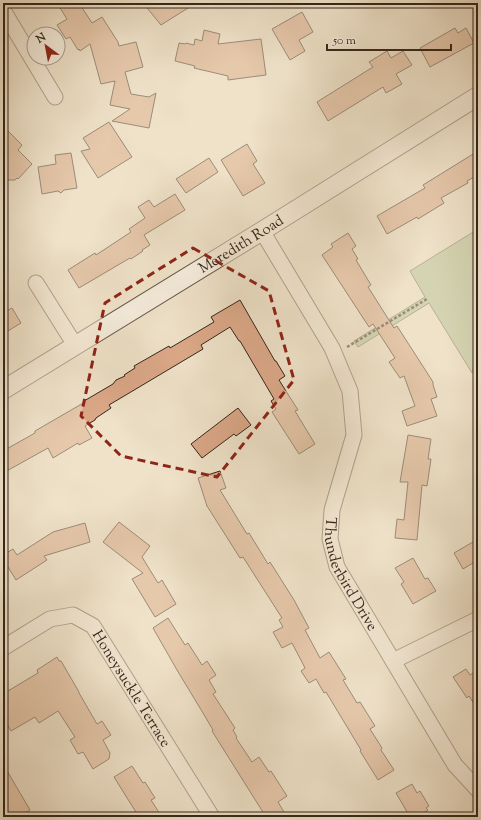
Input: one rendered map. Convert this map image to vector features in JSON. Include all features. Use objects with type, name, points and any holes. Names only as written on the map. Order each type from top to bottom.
[{"type":"street","points":[[3,10],[55,97]]},
{"type":"street","name":"Meredith Road","points":[[3,390],[478,96]]},
{"type":"street","name":"Thunderbird Drive","points":[[262,231],[332,348],[350,391],[354,435],[332,510],[330,539],[337,567],[455,765],[478,790]]},
{"type":"street","points":[[36,283],[74,345]]},
{"type":"street","name":"Honeysuckle Terrace","points":[[3,648],[50,619],[74,615],[93,626],[212,817]]},
{"type":"street","points":[[394,661],[478,619]]},
{"type":"path","points":[[334,354],[427,299]]},
{"type":"highlighted area","points":[[193,248],[269,291],[294,380],[217,477],[121,456],[81,416],[105,303]]},
{"type":"green space","points":[[478,229],[478,347],[472,373],[429,303],[358,347],[354,341],[425,297],[410,271]]},
{"type":"building","points":[[57,3],[79,3],[92,23],[102,17],[119,46],[136,42],[143,67],[125,72],[131,94],[149,97],[156,93],[149,128],[112,121],[130,109],[110,105],[115,81],[101,84],[90,44],[80,51],[70,37],[66,39],[66,26],[57,25],[67,19]]},
{"type":"building","points":[[143,3],[196,3],[161,25]]},
{"type":"building","points":[[302,12],[313,32],[299,40],[305,51],[290,60],[272,29]]},
{"type":"building","points":[[455,28],[458,33],[466,28],[474,43],[430,67],[420,48]]},
{"type":"building","points":[[204,30],[220,34],[218,44],[261,39],[266,75],[228,80],[228,76],[194,68],[195,66],[175,61],[179,43],[194,45],[195,39],[202,41]]},
{"type":"building","points":[[387,51],[391,58],[403,51],[412,65],[396,74],[402,84],[386,93],[383,87],[328,121],[317,102],[373,67],[369,62]]},
{"type":"building","points":[[109,122],[132,157],[98,178],[81,151],[90,149],[83,138]]},
{"type":"building","points":[[3,126],[22,145],[18,150],[32,164],[18,179],[17,178],[15,180],[3,180]]},
{"type":"building","points":[[247,144],[257,161],[253,164],[265,183],[243,196],[221,160]]},
{"type":"building","points":[[478,151],[478,175],[467,181],[468,183],[441,198],[444,203],[418,219],[417,217],[387,234],[377,216],[425,188],[423,185]]},
{"type":"building","points":[[71,153],[77,188],[64,190],[61,193],[58,191],[42,194],[38,167],[56,164],[55,155]]},
{"type":"building","points":[[209,158],[218,172],[186,193],[176,179]]},
{"type":"building","points":[[175,194],[185,210],[144,235],[150,245],[131,259],[130,258],[79,288],[68,270],[95,253],[96,255],[131,232],[129,229],[145,218],[138,207],[149,200],[154,207]]},
{"type":"building","points":[[348,233],[356,246],[352,249],[358,259],[356,260],[371,285],[368,287],[394,328],[397,326],[433,382],[437,397],[431,399],[437,416],[407,426],[402,411],[415,406],[404,376],[400,378],[389,362],[395,358],[373,324],[369,327],[322,255],[333,247],[331,244]]},
{"type":"building","points":[[240,300],[285,376],[279,380],[298,410],[295,411],[315,444],[299,454],[272,412],[276,409],[271,401],[274,399],[240,341],[230,327],[201,345],[203,349],[109,405],[111,408],[85,426],[92,438],[79,445],[78,443],[53,458],[48,448],[3,473],[3,451],[35,433],[35,431],[113,384],[116,380],[125,376],[124,375],[135,368],[134,366],[169,346],[170,348],[214,322],[211,317]]},
{"type":"building","points":[[12,308],[21,323],[3,334],[3,313]]},
{"type":"building","points":[[238,408],[251,425],[236,436],[234,434],[202,458],[191,444]]},
{"type":"building","points":[[408,435],[431,439],[428,459],[431,459],[427,486],[422,485],[417,540],[395,538],[397,519],[404,520],[408,482],[400,482]]},
{"type":"building","points":[[220,471],[226,488],[220,490],[247,534],[249,533],[268,564],[270,562],[294,600],[309,628],[305,630],[320,658],[329,652],[346,679],[343,680],[357,703],[360,702],[375,726],[370,729],[394,770],[378,780],[326,692],[324,693],[316,679],[309,683],[301,671],[305,668],[292,643],[282,648],[273,632],[283,627],[279,620],[282,618],[243,557],[240,558],[207,506],[198,478]]},
{"type":"building","points":[[119,522],[150,546],[142,557],[158,583],[162,580],[176,604],[155,617],[132,579],[143,573],[103,542]]},
{"type":"building","points":[[85,523],[90,542],[44,556],[47,560],[16,580],[3,559],[3,555],[13,549],[17,555],[53,532]]},
{"type":"building","points":[[478,539],[478,560],[463,569],[454,553]]},
{"type":"building","points":[[413,558],[425,579],[428,578],[436,591],[413,604],[401,584],[404,582],[395,568]]},
{"type":"building","points":[[168,618],[185,645],[188,643],[202,665],[207,661],[216,675],[209,680],[216,692],[213,694],[235,728],[233,730],[237,737],[236,738],[252,762],[259,757],[269,772],[271,771],[287,796],[278,802],[287,817],[266,817],[212,731],[213,730],[153,628]]},
{"type":"building","points":[[57,657],[59,661],[61,661],[97,724],[102,721],[111,735],[103,740],[110,753],[109,759],[93,769],[83,752],[78,754],[70,740],[75,737],[58,711],[39,723],[35,717],[11,731],[3,718],[3,694],[38,673],[37,670]]},
{"type":"building","points":[[466,669],[470,675],[478,670],[478,710],[469,696],[467,698],[453,677]]},
{"type":"building","points":[[3,764],[30,810],[18,817],[10,817],[3,805]]},
{"type":"building","points":[[132,766],[143,783],[145,782],[155,798],[151,800],[162,817],[139,817],[114,777]]},
{"type":"building","points":[[412,784],[417,793],[420,791],[429,806],[426,808],[428,810],[425,812],[428,817],[410,817],[396,793]]}]
